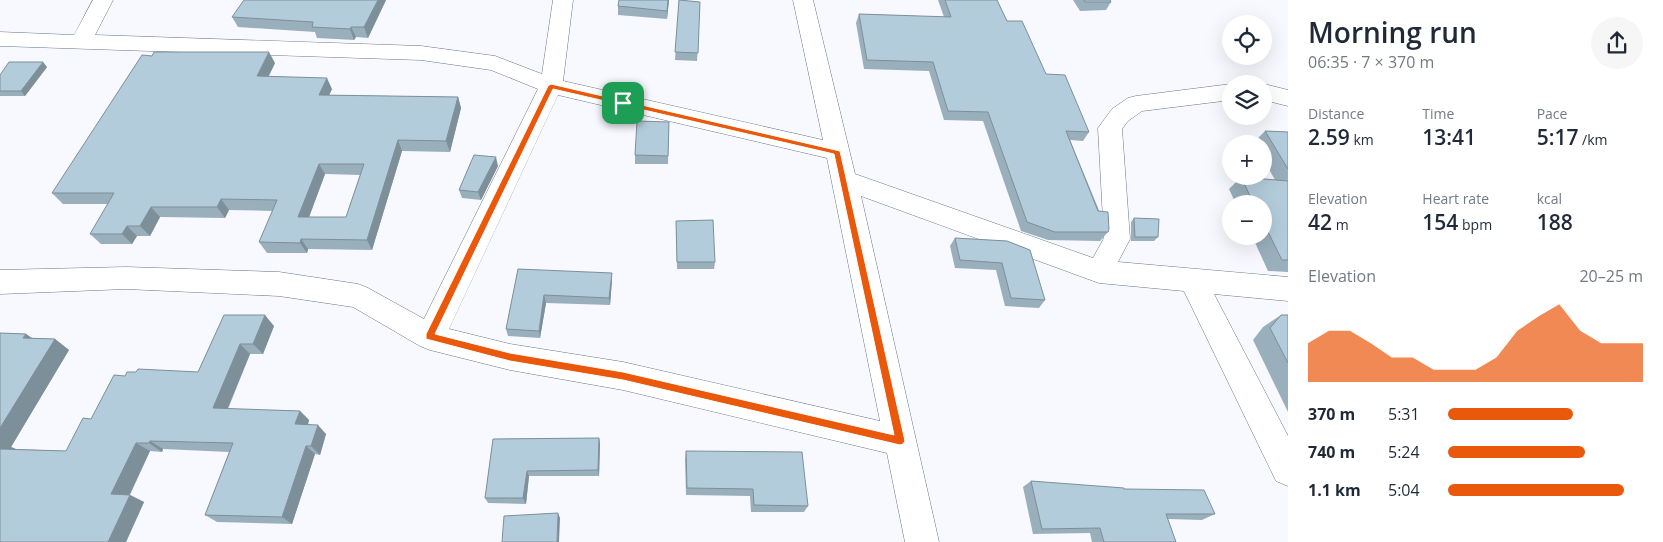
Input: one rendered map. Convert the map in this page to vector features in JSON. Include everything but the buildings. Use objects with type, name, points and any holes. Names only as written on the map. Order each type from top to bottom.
[{"type":"street","points":[[80,43],[104,0]]},
{"type":"street","points":[[430,336],[551,86],[563,0]]},
{"type":"street","points":[[803,0],[838,152],[922,542]]},
{"type":"street","points":[[0,39],[80,43],[421,52],[495,63],[551,86],[838,152]]},
{"type":"street","points":[[1099,272],[1117,239],[1110,128],[1120,114],[1136,104],[1222,93]]},
{"type":"street","points":[[1272,94],[1288,98]]},
{"type":"street","points":[[844,180],[1099,272],[1288,288]]},
{"type":"street","points":[[0,282],[126,278],[279,284],[358,296],[430,336],[510,357],[623,376],[900,441]]},
{"type":"street","points":[[1192,280],[1288,470]]},
{"type":"route","points":[[551,86],[623,103],[838,152],[900,441],[623,376],[510,357],[430,336],[551,86]]}]
